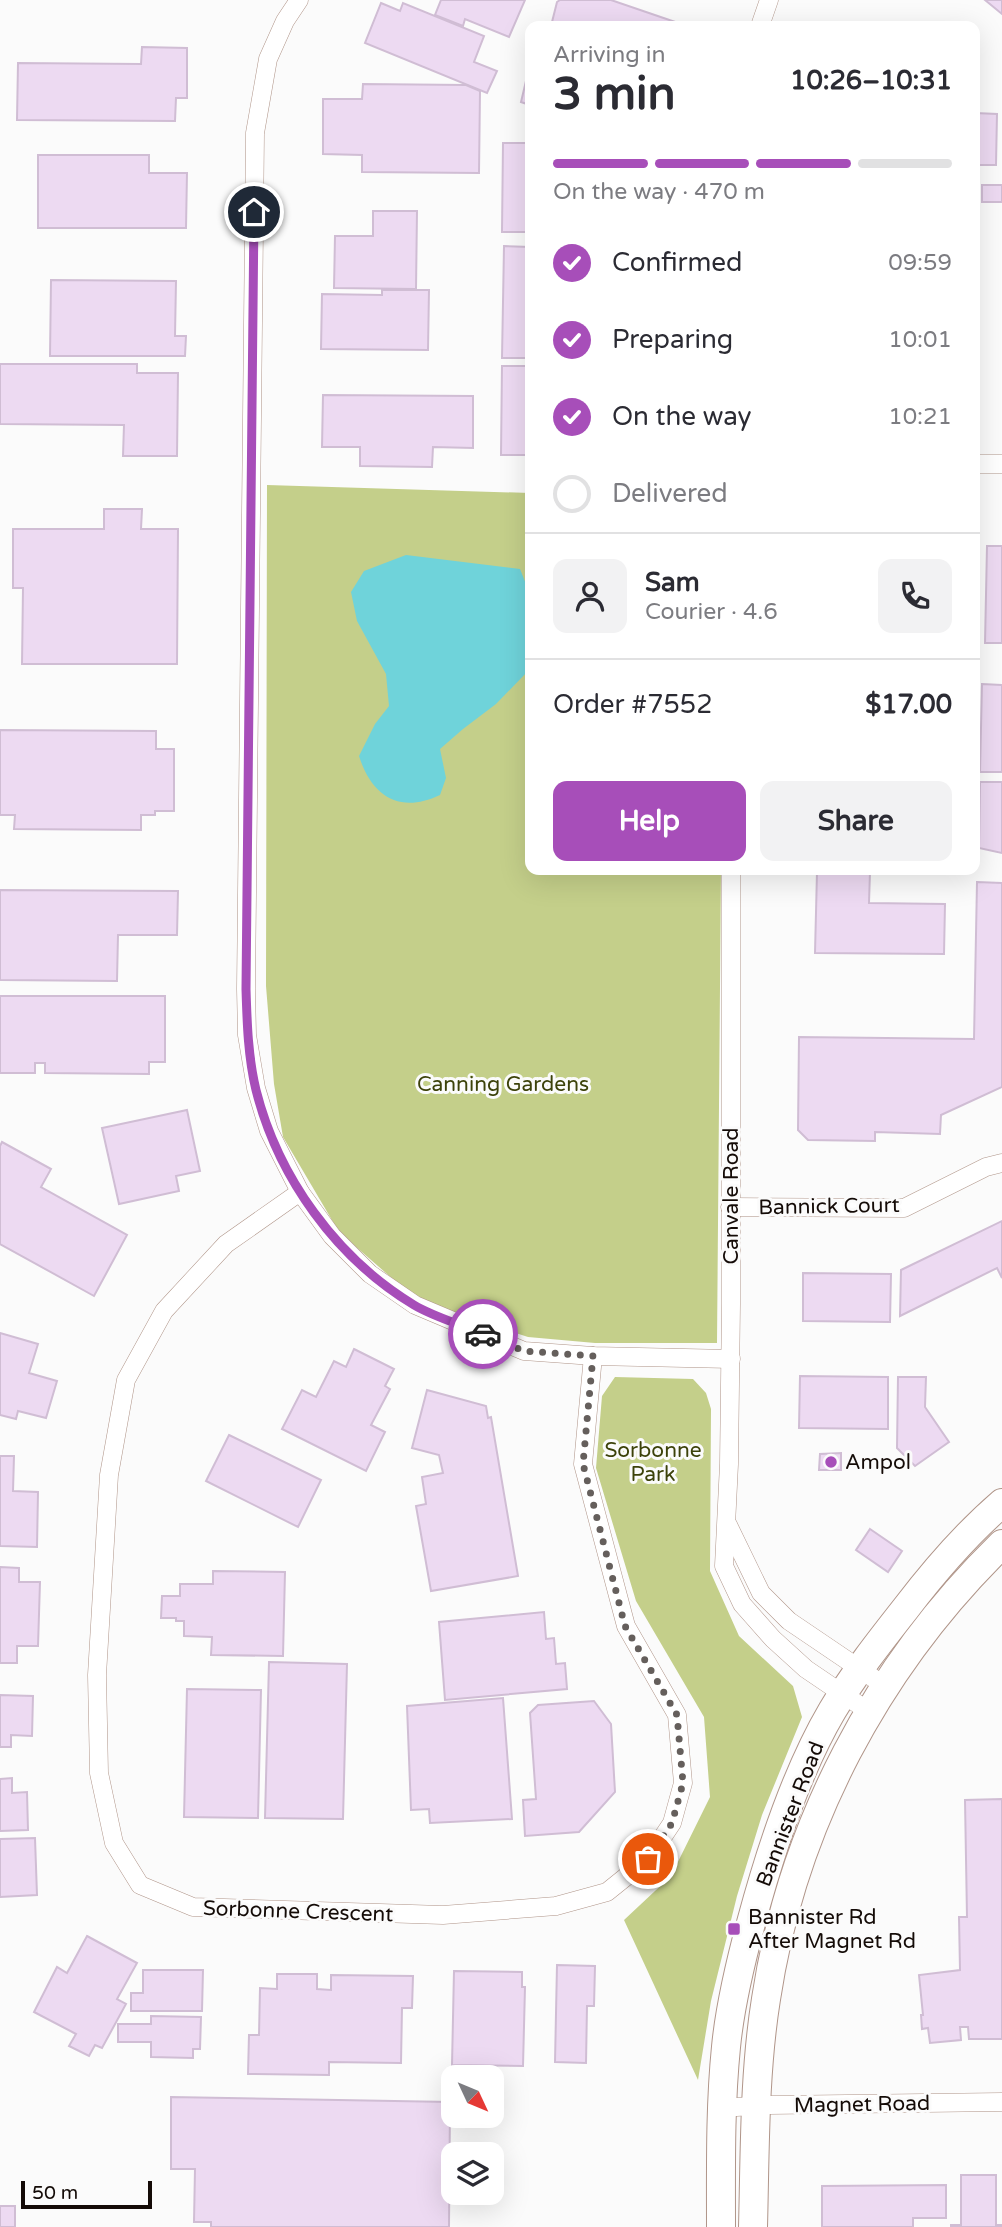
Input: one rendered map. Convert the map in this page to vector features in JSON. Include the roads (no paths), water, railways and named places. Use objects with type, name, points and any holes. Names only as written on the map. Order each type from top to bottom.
[{"type":"main road","name":"Bannister Road","points":[[721,2227],[722,2108],[726,2045],[735,1991],[762,1879],[805,1767],[821,1731],[859,1669],[933,1573],[983,1519],[1002,1503]]},
{"type":"main road","name":"Bannister Road","points":[[753,2227],[756,2105],[765,2000],[789,1894],[825,1799],[868,1711],[904,1656],[940,1610],[1002,1544]]},
{"type":"street","points":[[299,0],[285,21],[268,60],[255,133],[246,989],[247,1035],[256,1088],[269,1131],[300,1192],[332,1236],[360,1264],[415,1306],[524,1351],[593,1356],[731,1359]]},
{"type":"street","points":[[762,21],[769,0]]},
{"type":"street","points":[[980,464],[1002,464]]},
{"type":"street","name":"Canvale Road","points":[[731,875],[731,1359],[724,1566],[742,1604],[773,1639],[806,1669],[868,1711]]},
{"type":"street","name":"Bannick Court","points":[[730,1207],[904,1208],[986,1167],[1002,1163]]},
{"type":"street","name":"Sorbonne Crescent","points":[[300,1192],[226,1244],[164,1311],[127,1380],[108,1475],[97,1689],[99,1773],[114,1843],[140,1885],[193,1907],[443,1915],[556,1906],[607,1892],[648,1859],[672,1823],[683,1783],[677,1715],[625,1626],[583,1464],[593,1356]]},
{"type":"street","name":"Canvale Road","points":[[726,1522],[761,1593],[789,1621],[884,1686]]},
{"type":"street","name":"Magnet Road","points":[[722,2108],[756,2105],[1002,2102]]},
{"type":"water","points":[[406,555],[520,569],[525,582],[525,674],[496,704],[440,749],[446,778],[440,795],[426,800],[412,803],[389,798],[372,782],[359,756],[375,724],[389,706],[386,674],[357,621],[351,592],[364,571]]},
{"type":"place","name":"Ampol","points":[[831,1462]]},
{"type":"place","name":"Bannister Rd After Magnet Rd","points":[[734,1929]]},
{"type":"park label","name":"Canning Gardens","points":[[503,1084]]},
{"type":"park label","name":"Sorbonne Park","points":[[653,1462]]}]
